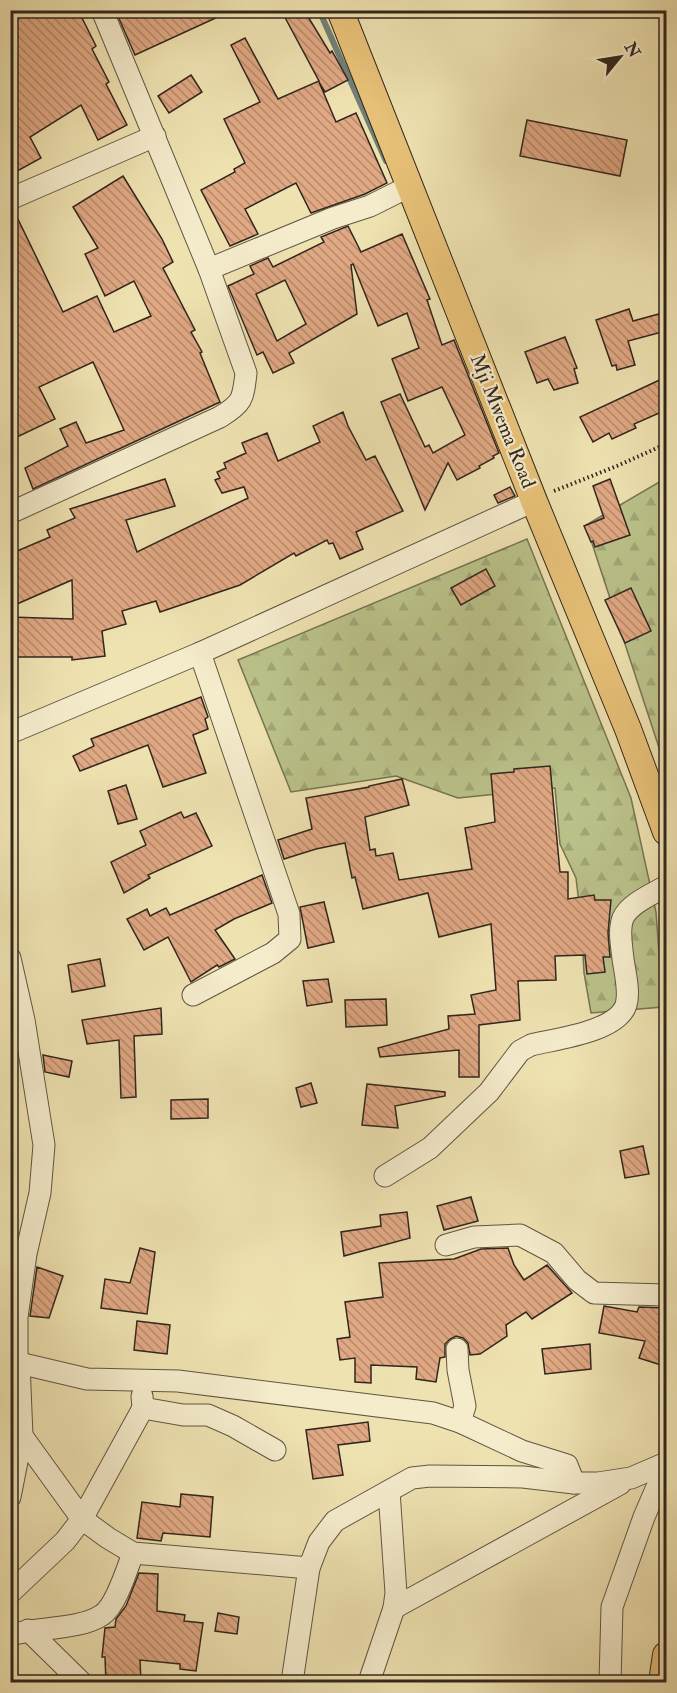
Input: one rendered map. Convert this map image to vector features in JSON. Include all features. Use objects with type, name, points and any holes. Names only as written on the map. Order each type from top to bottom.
[{"type":"main road","name":"Mji Mwema Road","points":[[340,10],[534,501],[628,729],[666,832]]},
{"type":"main road","points":[[662,1683],[666,1655]]},
{"type":"street","points":[[10,513],[220,417],[237,406],[244,390],[246,373],[209,269],[102,10]]},
{"type":"street","points":[[10,199],[155,136]]},
{"type":"street","points":[[209,269],[333,218],[370,206],[411,186]]},
{"type":"street","points":[[10,733],[200,652],[534,501]]},
{"type":"street","points":[[193,995],[273,953],[290,939],[289,914],[200,652]]},
{"type":"street","points":[[385,1176],[430,1148],[489,1092],[522,1048],[590,1032],[606,1024],[622,1011],[626,1005],[627,991],[620,931],[623,918],[639,902],[666,886]]},
{"type":"street","points":[[10,957],[28,1041],[44,1145],[40,1193],[26,1254],[17,1317],[19,1363],[16,1435],[10,1497]]},
{"type":"street","points":[[446,1245],[474,1237],[520,1235],[554,1253],[577,1280],[594,1293],[666,1295]]},
{"type":"street","points":[[457,1349],[458,1370],[465,1406],[460,1422]]},
{"type":"street","points":[[19,1363],[87,1379],[178,1381],[434,1413],[460,1422],[522,1451],[567,1465],[574,1483]]},
{"type":"street","points":[[10,1593],[65,1541],[82,1519],[143,1408],[141,1380]]},
{"type":"street","points":[[143,1408],[208,1415],[233,1426],[275,1450]]},
{"type":"street","points":[[16,1435],[82,1519],[108,1538],[133,1552],[309,1568]]},
{"type":"street","points":[[393,1608],[631,1478],[666,1464]]},
{"type":"street","points":[[610,1683],[612,1607],[644,1517],[666,1464]]},
{"type":"street","points":[[292,1683],[309,1568],[319,1542],[336,1521],[412,1478],[430,1476],[523,1477],[574,1483],[598,1483],[631,1478]]},
{"type":"street","points":[[369,1683],[396,1593],[389,1491]]},
{"type":"street","points":[[19,1633],[73,1626],[103,1615],[114,1598],[133,1552]]},
{"type":"street","points":[[19,1633],[81,1683]]},
{"type":"path","points":[[534,501],[557,489],[666,444]]},
{"type":"green space","points":[[666,478],[666,769],[586,525]]},
{"type":"green space","points":[[527,539],[631,798],[656,912],[663,1007],[591,1013],[584,973],[576,878],[560,844],[555,788],[458,798],[396,776],[291,792],[238,660]]},
{"type":"building","points":[[10,10],[78,10],[96,46],[92,49],[109,82],[106,84],[127,125],[98,140],[81,105],[30,137],[41,158],[10,175]]},
{"type":"building","points":[[124,10],[233,10],[135,55],[117,14]]},
{"type":"building","points":[[281,10],[304,10],[330,53],[332,51],[348,80],[325,92],[319,82],[336,122],[356,113],[387,183],[365,194],[311,213],[296,183],[245,209],[258,234],[230,246],[201,190],[235,172],[234,169],[245,163],[224,119],[260,102],[231,45],[245,38],[278,99],[319,81]]},
{"type":"building","points":[[191,75],[202,92],[169,113],[158,96]]},
{"type":"building","points":[[527,120],[627,140],[620,176],[520,156]]},
{"type":"building","points":[[123,176],[162,239],[173,262],[163,268],[195,330],[191,332],[202,352],[200,353],[220,402],[33,489],[25,468],[68,446],[60,429],[76,422],[86,443],[124,430],[93,362],[39,387],[55,419],[17,437],[10,424],[10,211],[14,211],[63,312],[97,296],[114,332],[151,316],[134,281],[105,296],[85,254],[98,248],[73,207]]},
{"type":"building","points":[[348,226],[361,252],[402,234],[430,299],[427,300],[442,345],[454,340],[499,453],[479,466],[480,468],[457,480],[448,463],[425,510],[381,402],[400,394],[425,447],[429,445],[433,453],[465,435],[442,387],[408,401],[392,359],[419,348],[407,313],[378,326],[353,264],[351,265],[357,314],[289,353],[294,363],[273,373],[263,352],[257,355],[228,286],[254,274],[250,266],[268,258],[273,267],[324,242],[321,237]],"holes":[[[285,280],[306,324],[277,341],[256,294]]]},
{"type":"building","points":[[629,309],[633,321],[666,312],[666,331],[628,341],[635,365],[617,370],[616,365],[612,366],[596,320]]},
{"type":"building","points":[[565,337],[577,368],[574,369],[578,383],[554,390],[548,379],[537,383],[525,352]]},
{"type":"building","points":[[666,377],[666,410],[634,424],[636,428],[612,439],[609,433],[593,442],[580,417]]},
{"type":"building","points":[[343,412],[366,460],[375,456],[403,511],[356,532],[363,549],[340,559],[333,543],[329,544],[327,540],[296,556],[294,553],[240,585],[160,612],[156,601],[122,611],[126,624],[102,631],[105,656],[72,660],[72,657],[10,657],[10,617],[73,619],[72,580],[10,607],[10,554],[50,537],[47,530],[75,518],[70,509],[165,479],[175,506],[126,520],[137,552],[248,498],[244,487],[222,493],[215,480],[220,478],[217,472],[226,468],[224,463],[246,453],[242,443],[267,433],[278,461],[320,442],[313,426]]},
{"type":"building","points":[[610,479],[630,535],[595,547],[584,526],[604,518],[593,486]]},
{"type":"building","points":[[510,487],[515,496],[498,503],[494,495]]},
{"type":"building","points":[[486,569],[495,586],[461,605],[451,588]]},
{"type":"building","points":[[631,588],[651,631],[625,643],[605,600]]},
{"type":"building","points":[[201,697],[208,717],[205,719],[208,729],[193,735],[206,773],[163,787],[148,745],[80,771],[73,756],[94,746],[91,739]]},
{"type":"building","points":[[550,766],[560,872],[568,872],[568,899],[594,895],[595,900],[611,900],[608,933],[610,957],[603,957],[605,972],[587,974],[585,955],[555,956],[556,980],[518,981],[520,1020],[479,1025],[479,1077],[459,1077],[459,1050],[380,1057],[378,1048],[449,1029],[448,1016],[475,1014],[471,995],[496,990],[491,924],[439,937],[428,893],[363,909],[355,877],[352,878],[345,843],[284,859],[278,840],[312,829],[306,798],[402,779],[409,805],[365,817],[370,850],[375,849],[376,856],[393,853],[399,880],[472,869],[465,828],[495,822],[491,774],[514,772],[514,769]]},
{"type":"building","points":[[126,785],[137,819],[118,824],[108,791]]},
{"type":"building","points":[[181,812],[184,818],[196,813],[212,846],[148,875],[150,878],[124,893],[111,862],[146,845],[140,831]]},
{"type":"building","points":[[262,875],[272,903],[234,919],[215,930],[235,959],[219,967],[217,965],[191,982],[168,937],[144,950],[127,919],[147,909],[150,916],[166,908],[170,915]]},
{"type":"building","points":[[324,902],[334,942],[308,948],[300,907]]},
{"type":"building","points":[[100,959],[105,986],[72,992],[68,965]]},
{"type":"building","points":[[328,979],[332,1002],[307,1006],[303,981]]},
{"type":"building","points":[[386,999],[387,1025],[346,1027],[345,1000]]},
{"type":"building","points":[[161,1008],[162,1034],[134,1036],[136,1097],[121,1098],[119,1040],[87,1044],[82,1020]]},
{"type":"building","points":[[43,1055],[72,1061],[69,1077],[45,1072]]},
{"type":"building","points":[[311,1083],[317,1103],[301,1107],[296,1088]]},
{"type":"building","points":[[367,1084],[445,1092],[445,1096],[395,1106],[398,1128],[362,1125]]},
{"type":"building","points":[[208,1099],[208,1118],[171,1119],[171,1100]]},
{"type":"building","points":[[643,1146],[649,1174],[625,1178],[620,1151]]},
{"type":"building","points":[[471,1197],[478,1221],[444,1230],[437,1206]]},
{"type":"building","points":[[407,1212],[410,1238],[344,1256],[341,1232],[381,1226],[380,1215]]},
{"type":"building","points":[[140,1248],[155,1252],[147,1314],[101,1308],[105,1279],[130,1283]]},
{"type":"building","points":[[508,1248],[514,1265],[524,1280],[547,1265],[572,1293],[532,1319],[526,1312],[506,1325],[507,1336],[480,1354],[470,1355],[468,1343],[463,1338],[456,1336],[450,1339],[445,1344],[445,1357],[440,1358],[436,1382],[416,1379],[417,1367],[371,1365],[371,1383],[355,1382],[355,1358],[340,1360],[337,1339],[350,1337],[345,1302],[383,1297],[379,1263],[454,1259],[481,1249]]},
{"type":"building","points":[[37,1267],[63,1276],[49,1318],[30,1316]]},
{"type":"building","points":[[604,1306],[637,1312],[639,1307],[666,1308],[659,1338],[666,1341],[661,1365],[639,1358],[645,1341],[599,1333]]},
{"type":"building","points":[[137,1321],[170,1325],[167,1354],[134,1350]]},
{"type":"building","points":[[590,1344],[591,1369],[545,1374],[542,1349]]},
{"type":"building","points":[[368,1422],[370,1441],[338,1445],[343,1475],[313,1479],[306,1430]]},
{"type":"building","points":[[181,1494],[213,1497],[210,1537],[163,1533],[161,1541],[137,1538],[142,1502],[180,1507]]},
{"type":"building","points":[[139,1573],[158,1574],[157,1611],[185,1615],[184,1621],[203,1623],[196,1671],[180,1669],[180,1664],[140,1660],[141,1683],[106,1683],[105,1657],[102,1657],[105,1628],[115,1627],[116,1619],[126,1606]]},
{"type":"building","points":[[218,1613],[239,1617],[237,1634],[215,1631]]},
{"type":"waterway","points":[[302,19],[309,10]]},
{"type":"waterway","points":[[319,10],[386,161]]}]
